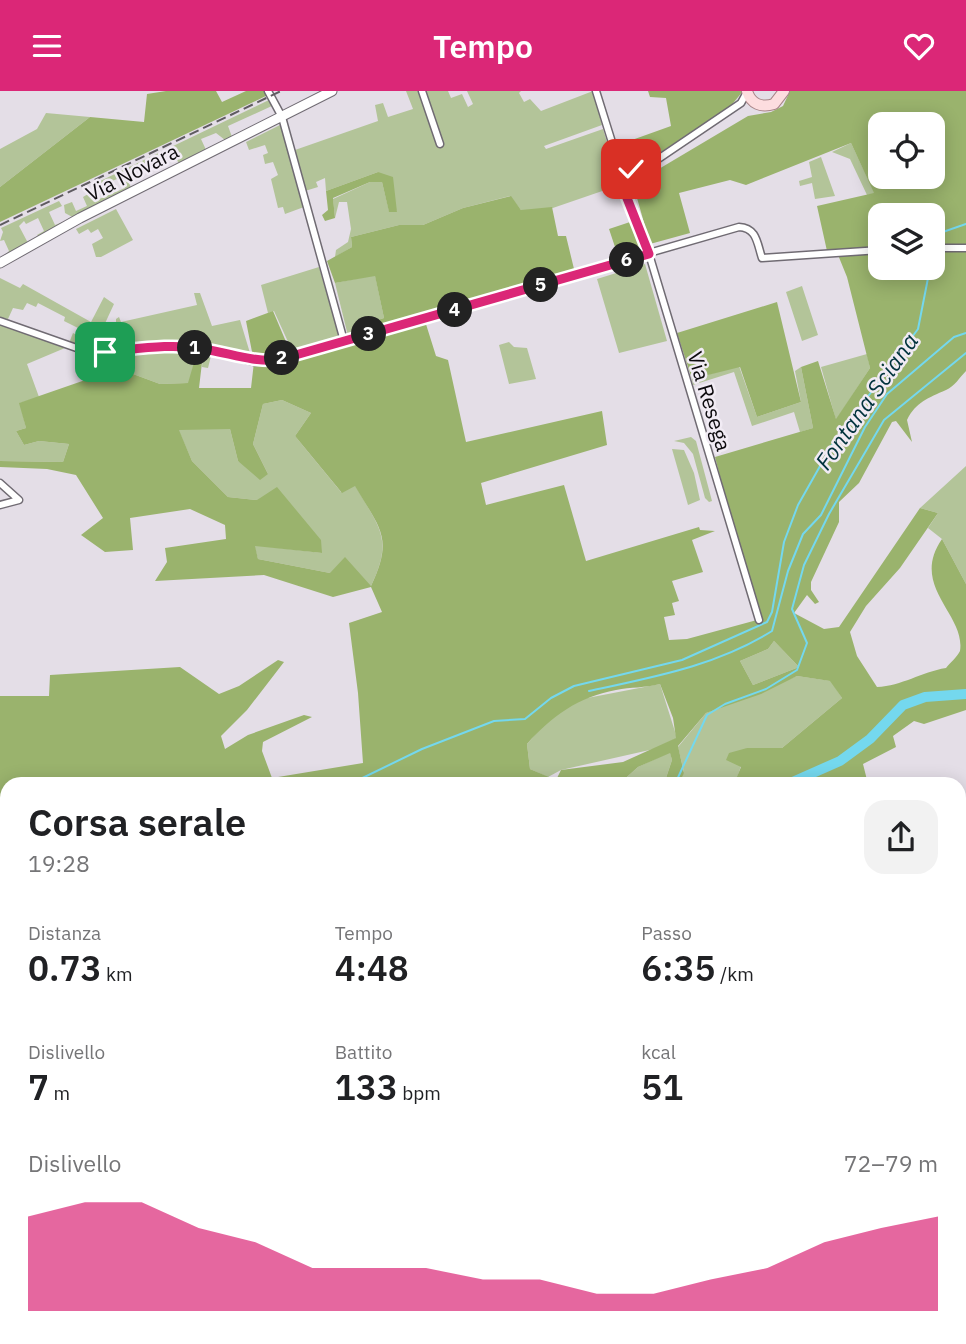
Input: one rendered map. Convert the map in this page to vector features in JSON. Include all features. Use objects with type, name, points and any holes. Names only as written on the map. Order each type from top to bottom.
[{"type":"main road","name":"Via Novara","points":[[0,263],[80,218],[332,91]]},
{"type":"main road","points":[[747,91],[756,104],[774,104],[783,91]]},
{"type":"street","points":[[268,91],[282,117],[344,341]]},
{"type":"street","points":[[422,91],[440,144]]},
{"type":"street","points":[[596,91],[620,168],[612,181],[614,188],[625,193],[635,188],[635,174],[631,169],[620,168]]},
{"type":"street","points":[[635,174],[741,103],[747,91]]},
{"type":"street","points":[[741,103],[756,104]]},
{"type":"street","name":"Via Resega","points":[[625,193],[649,254],[759,620]]},
{"type":"street","points":[[0,321],[88,352],[174,346],[203,349],[254,362],[278,360],[739,227],[751,230],[754,234],[762,258],[868,251]]},
{"type":"street","points":[[945,248],[966,248]]},
{"type":"street","points":[[0,483],[19,500],[0,505]]},
{"type":"green space","points":[[166,91],[216,91],[222,102],[246,91],[266,91],[268,95],[0,222],[0,187],[90,117],[144,122],[147,94]]},
{"type":"green space","points":[[406,91],[448,91],[451,98],[462,94],[468,107],[473,104],[467,91],[521,91],[519,93],[524,102],[530,99],[541,111],[593,91],[602,125],[544,146],[546,149],[603,129],[615,168],[609,179],[611,188],[547,210],[521,210],[510,196],[463,208],[423,225],[399,225],[351,237],[352,247],[335,257],[336,250],[348,242],[351,229],[347,202],[339,202],[335,218],[333,199],[370,182],[382,182],[389,211],[397,212],[378,172],[326,191],[325,178],[316,182],[318,187],[305,191],[295,150],[378,121],[375,105],[383,103],[388,117],[413,109]]},
{"type":"green space","points":[[648,91],[743,91],[730,107],[641,165],[623,162],[618,145],[671,126],[666,98],[650,97]]},
{"type":"green space","points":[[790,91],[966,91],[966,371],[952,387],[923,401],[914,409],[907,420],[912,442],[896,421],[892,422],[859,483],[839,502],[839,522],[811,582],[811,590],[819,602],[815,604],[807,595],[794,613],[824,629],[839,627],[920,508],[938,513],[900,568],[866,606],[850,632],[857,656],[877,687],[946,668],[960,651],[960,638],[935,586],[932,572],[934,556],[942,539],[966,584],[966,710],[924,724],[914,721],[893,736],[896,747],[863,764],[866,777],[737,777],[741,767],[726,760],[729,753],[747,748],[782,748],[842,698],[830,681],[797,676],[761,694],[706,713],[678,746],[684,773],[682,777],[666,777],[672,760],[670,753],[638,767],[627,777],[558,777],[561,770],[623,762],[676,738],[673,718],[660,684],[590,697],[567,709],[546,725],[527,744],[530,769],[549,777],[278,777],[363,763],[349,623],[382,612],[371,587],[333,597],[264,575],[155,581],[167,562],[165,548],[226,539],[225,525],[190,509],[130,518],[133,550],[105,552],[81,535],[103,518],[76,475],[47,469],[0,467],[0,461],[63,462],[69,444],[39,441],[24,445],[16,431],[26,428],[19,403],[91,378],[133,374],[160,384],[188,383],[197,352],[203,354],[199,388],[251,388],[254,362],[246,321],[273,311],[292,356],[279,361],[425,321],[436,356],[448,360],[466,442],[602,411],[607,445],[481,483],[486,505],[564,485],[586,561],[699,527],[700,530],[715,531],[692,540],[703,572],[672,581],[679,601],[672,603],[675,615],[664,617],[669,640],[687,639],[757,620],[715,457],[813,428],[801,367],[818,361],[836,419],[870,368],[847,277],[836,250],[827,251],[817,206],[874,193],[872,189],[945,189],[945,112],[868,112],[868,180],[851,143],[746,185],[730,180],[679,193],[690,233],[650,244],[637,198],[642,194],[647,176],[748,116],[771,112],[783,106]],"holes":[[[282,400],[311,413],[295,436],[342,493],[355,486],[381,534],[382,556],[371,586],[345,557],[330,573],[258,559],[255,546],[322,553],[321,540],[277,487],[257,500],[228,497],[192,461],[179,430],[230,429],[238,461],[260,480],[268,474],[253,444],[263,404]],[[774,641],[799,667],[753,685],[740,661],[768,649]]]},
{"type":"green space","points":[[271,99],[274,105],[228,126],[232,137],[225,140],[216,133],[201,139],[207,152],[180,165],[172,152],[131,171],[133,176],[127,180],[131,187],[76,219],[65,213],[64,205],[72,202],[76,211],[87,206],[83,197],[93,191],[97,200],[125,188],[117,179],[112,181],[115,185],[98,192],[94,184]]},
{"type":"green space","points":[[46,113],[90,117],[0,187],[0,149],[37,129]]},
{"type":"green space","points":[[282,124],[304,207],[285,214],[283,207],[278,208],[271,179],[278,175],[273,162],[265,164],[263,155],[268,153],[265,145],[249,150],[246,142]]},
{"type":"green space","points":[[851,143],[868,179],[868,189],[873,189],[875,194],[867,195],[850,159],[832,152]]},
{"type":"green space","points":[[821,157],[835,196],[815,199],[812,183],[800,186],[799,181],[812,177],[809,162]]},
{"type":"green space","points":[[378,172],[393,177],[397,212],[389,212],[382,182],[370,182],[333,198],[335,218],[325,221],[322,215],[328,210],[326,191]]},
{"type":"green space","points":[[511,196],[521,210],[552,207],[558,236],[566,236],[575,273],[357,334],[355,327],[384,318],[375,276],[335,283],[327,261],[352,247],[351,237],[399,225],[423,225],[463,208]]},
{"type":"green space","points":[[59,201],[62,206],[49,212],[55,225],[71,219],[40,238],[37,235],[44,231],[38,218],[26,224],[24,221],[19,226],[28,243],[0,260],[9,251],[4,240],[0,241],[3,232],[1,228]]},
{"type":"green space","points":[[116,209],[133,240],[96,257],[92,244],[103,238],[98,229],[91,233],[88,229],[79,234],[76,229]]},
{"type":"green space","points":[[633,221],[643,252],[619,259],[609,229]]},
{"type":"green space","points":[[645,264],[667,341],[619,353],[597,279]]},
{"type":"green space","points":[[319,267],[341,342],[294,355],[274,311],[268,313],[261,285]]},
{"type":"green space","points":[[375,275],[384,318],[355,327],[358,338],[349,340],[335,283]]},
{"type":"green space","points":[[0,278],[20,288],[23,284],[91,322],[104,297],[114,304],[101,332],[103,348],[88,351],[69,343],[73,333],[89,341],[92,335],[64,321],[65,317],[38,303],[36,307],[27,303],[23,310],[13,308],[8,319],[0,318]]},
{"type":"green space","points":[[802,286],[818,335],[802,341],[786,292]]},
{"type":"green space","points":[[194,293],[200,293],[212,326],[240,320],[250,353],[247,356],[175,342],[113,349],[112,347],[123,345],[129,340],[127,328],[116,330],[116,319],[119,317],[121,322],[197,305]]},
{"type":"green space","points":[[777,302],[801,402],[757,417],[740,367],[692,379],[677,333]]},
{"type":"green space","points":[[0,323],[65,348],[27,364],[39,397],[20,403],[26,428],[16,431],[24,445],[39,441],[69,444],[63,462],[0,461]]},
{"type":"green space","points":[[509,342],[514,347],[527,348],[536,379],[509,384],[499,345]]},
{"type":"green space","points":[[173,348],[212,352],[208,368],[202,367],[203,355],[197,352],[189,383],[160,384],[133,374],[112,376],[111,354]]},
{"type":"green space","points":[[867,354],[870,368],[836,420],[821,367]]},
{"type":"green space","points":[[739,366],[757,417],[801,402],[795,371],[801,367],[813,428],[800,432],[794,412],[752,426],[734,372],[693,385],[692,379]]},
{"type":"green space","points":[[282,400],[311,413],[295,436],[341,492],[355,485],[377,523],[381,534],[382,556],[371,586],[330,573],[258,559],[254,545],[322,553],[257,500],[228,497],[192,461],[178,429],[230,429],[238,461],[268,474],[253,444],[263,404]]},
{"type":"green space","points":[[691,437],[696,441],[712,501],[709,502],[705,498],[693,454],[684,443],[674,441]]},
{"type":"green space","points":[[672,449],[684,450],[694,473],[700,500],[688,505]]},
{"type":"green space","points":[[966,466],[966,584],[942,539],[928,528],[938,513],[920,508]]},
{"type":"green space","points":[[774,641],[799,667],[753,685],[740,661],[768,649]]},
{"type":"green space","points":[[278,660],[284,662],[247,710],[221,736],[225,749],[248,735],[304,715],[312,717],[263,742],[262,751],[272,777],[0,777],[0,696],[49,696],[50,675],[180,667],[219,694],[239,686]]},
{"type":"green space","points":[[797,676],[831,681],[842,698],[782,748],[747,748],[737,777],[682,777],[684,772],[678,747],[706,713]]},
{"type":"green space","points":[[660,684],[677,738],[654,749],[561,770],[548,777],[530,769],[527,744],[551,717],[582,699]]},
{"type":"green space","points":[[670,752],[672,760],[666,777],[627,777],[638,767]]},
{"type":"waterway","name":"Fontana Sciana","points":[[945,231],[966,224]]},
{"type":"waterway","name":"Fontana Sciana","points":[[364,777],[422,749],[494,721],[525,719],[551,698],[574,686],[682,660],[767,622],[772,612],[784,542],[798,505],[832,445],[918,329],[928,280]]},
{"type":"waterway","points":[[589,691],[706,662],[772,631],[788,571],[803,534],[821,515],[865,427],[887,394],[954,337],[966,333]]},
{"type":"waterway","points":[[678,777],[707,715],[725,704],[766,689],[797,670],[807,643],[792,609],[804,565],[829,514],[884,420],[966,353]]},
{"type":"waterway","points":[[804,777],[840,761],[870,739],[903,705],[925,697],[966,694]]},
{"type":"railway","points":[[0,225],[281,91]]},
{"type":"route","points":[[105,352],[174,346],[203,349],[254,362],[278,360],[649,254],[625,193],[635,188],[637,181],[631,169]]}]
